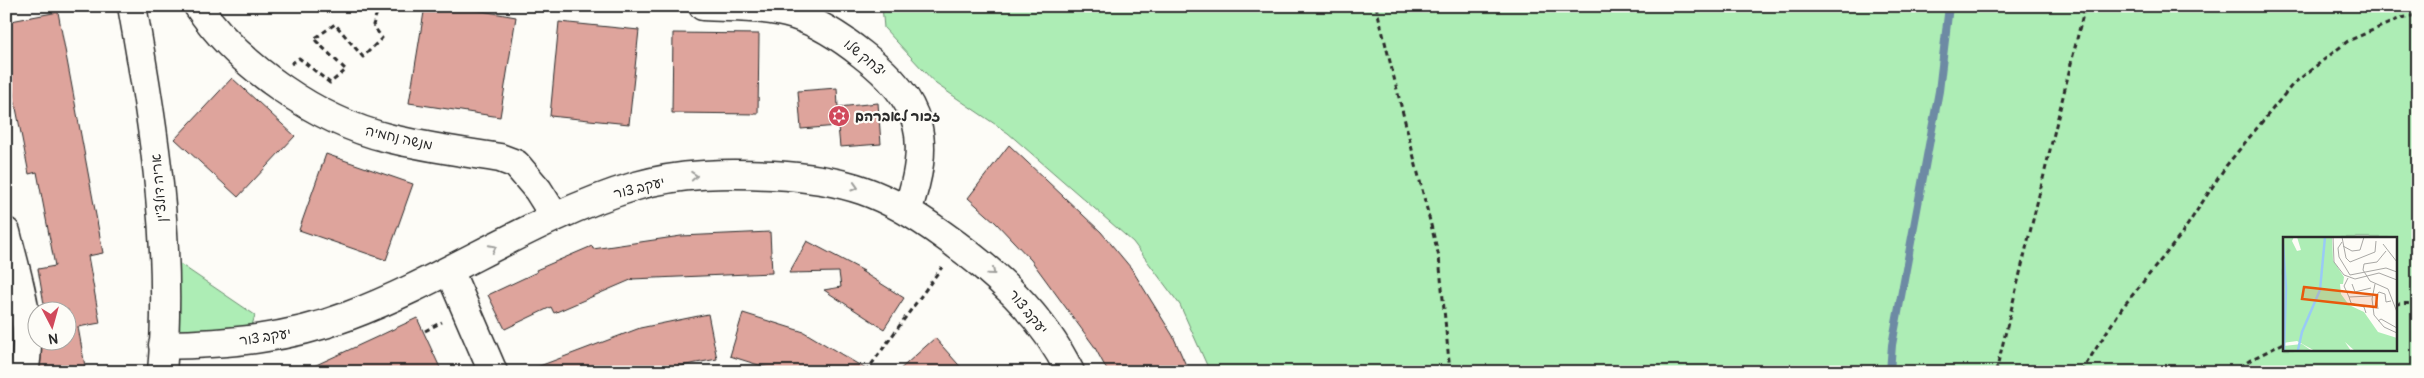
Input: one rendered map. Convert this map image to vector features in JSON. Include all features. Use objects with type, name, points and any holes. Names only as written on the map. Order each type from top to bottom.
[{"type":"street","name":"אריה דולצ'ין","points":[[132,6],[158,168],[164,238],[162,372]]},
{"type":"street","name":"מנשה נחמיה","points":[[198,6],[239,53],[272,81],[307,104],[344,123],[387,138],[500,158],[516,164],[538,190],[555,217]]},
{"type":"street","name":"יצחק שלו","points":[[703,6],[750,9],[794,15],[842,39],[879,68],[905,95],[918,128],[921,158],[918,181],[907,211]]},
{"type":"street","name":"יעקב צור","points":[[163,345],[211,344],[264,339],[303,331],[348,317],[397,297],[555,217],[596,200],[639,186],[686,177],[740,173],[833,180],[878,194],[907,211],[958,245],[1000,279],[1036,318],[1070,372]]},
{"type":"street","points":[[6,232],[24,309],[27,356],[24,372]]},
{"type":"street","points":[[449,270],[494,372]]},
{"type":"path","points":[[272,81],[298,58],[330,83],[346,70],[314,39],[335,24],[363,57],[382,38],[373,25],[379,6]]},
{"type":"path","points":[[1376,6],[1439,257],[1450,372]]},
{"type":"path","points":[[1996,372],[2086,6]]},
{"type":"path","points":[[2081,372],[2122,308],[2181,235],[2226,166],[2293,84],[2348,41],[2401,18],[2418,14]]},
{"type":"path","points":[[866,372],[958,245]]},
{"type":"path","points":[[2396,304],[2418,304]]},
{"type":"path","points":[[2232,372],[2252,359],[2283,344]]},
{"type":"green space","points":[[882,6],[2418,6],[2418,372],[1210,372],[1180,305],[1133,242],[1008,133],[936,84],[884,28]]},
{"type":"green space","points":[[177,262],[255,315],[251,329],[175,337]]},
{"type":"building","points":[[425,6],[453,6],[516,17],[500,117],[409,103]]},
{"type":"building","points":[[58,12],[103,253],[88,256],[100,323],[78,327],[78,300],[43,300],[38,269],[55,266],[37,172],[29,174],[6,57],[6,22]]},
{"type":"building","points":[[559,22],[639,30],[629,124],[550,116]]},
{"type":"building","points":[[673,33],[759,34],[758,114],[672,113]]},
{"type":"building","points":[[232,78],[295,136],[238,197],[175,139]]},
{"type":"building","name":"זכור לאברהם","points":[[837,88],[838,107],[878,103],[881,144],[840,147],[838,126],[801,129],[798,91]]},
{"type":"building","points":[[1009,145],[1101,232],[1131,268],[1173,336],[1189,372],[1108,372],[1094,346],[1031,260],[995,222],[968,198]]},
{"type":"building","points":[[326,154],[413,184],[386,260],[299,230]]},
{"type":"building","points":[[770,232],[772,273],[632,279],[554,313],[551,307],[505,329],[488,295],[537,272],[536,270],[592,246],[593,249],[681,236]]},
{"type":"building","points":[[807,241],[864,271],[861,271],[904,298],[884,329],[824,290],[841,287],[839,272],[789,273]]},
{"type":"building","points":[[743,313],[804,332],[871,372],[781,372],[730,356]]},
{"type":"building","points":[[708,314],[717,359],[650,372],[529,372],[529,370],[640,328]]},
{"type":"building","points":[[417,318],[442,372],[301,372],[379,336]]},
{"type":"building","points":[[78,327],[86,372],[40,372],[41,350],[78,350]]},
{"type":"building","points":[[935,338],[965,372],[897,372]]},
{"type":"waterway","points":[[1890,372],[1892,345],[1939,91],[1949,6]]},
{"type":"place","name":"זכור לאברהם","points":[[839,116]]}]
